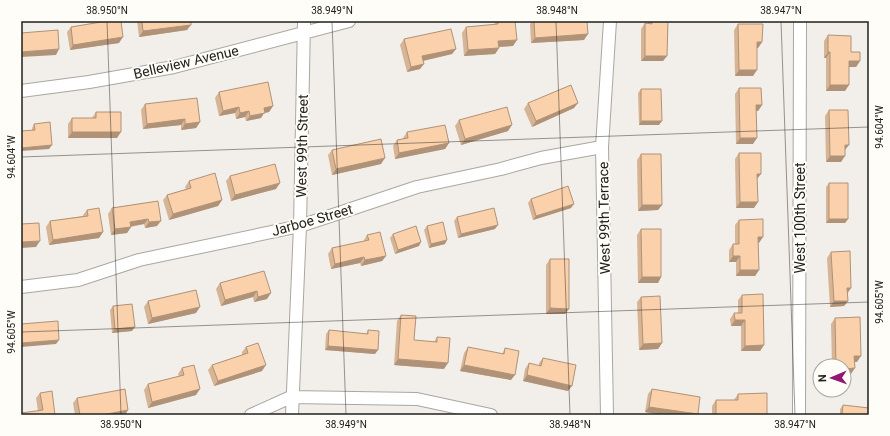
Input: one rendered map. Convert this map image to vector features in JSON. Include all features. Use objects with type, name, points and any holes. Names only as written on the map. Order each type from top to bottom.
[{"type":"street","name":"Belleview Avenue","points":[[21,91],[89,82],[174,67],[304,27],[349,21]]},
{"type":"street","name":"West 99th Terrace","points":[[607,415],[602,147],[610,21]]},
{"type":"street","name":"West 100th Street","points":[[799,415],[800,21]]},
{"type":"street","name":"West 99th Street","points":[[292,415],[300,226],[304,27]]},
{"type":"street","name":"Jarboe Street","points":[[21,287],[78,280],[139,260],[300,226],[417,187],[501,169],[541,158],[602,147]]},
{"type":"street","points":[[251,415],[292,397],[417,399],[491,415]]},
{"type":"building","points":[[107,21],[121,21],[123,37],[73,45],[71,27]]},
{"type":"building","points":[[142,21],[191,21],[191,25],[143,31]]},
{"type":"building","points":[[498,21],[515,21],[517,40],[498,41],[499,48],[468,50],[466,27],[498,24]]},
{"type":"building","points":[[534,21],[587,21],[588,34],[535,38]]},
{"type":"building","points":[[652,21],[668,21],[667,56],[645,56],[645,23],[652,24]]},
{"type":"building","points":[[738,24],[763,24],[762,42],[757,42],[757,70],[739,70]]},
{"type":"building","points":[[451,29],[456,49],[422,56],[424,64],[411,67],[404,39]]},
{"type":"building","points":[[58,30],[59,49],[21,52],[21,33]]},
{"type":"building","points":[[828,35],[851,36],[851,52],[860,52],[860,61],[849,61],[849,85],[830,85],[830,52],[828,52]]},
{"type":"building","points":[[268,82],[273,106],[264,108],[265,113],[250,116],[249,111],[240,113],[239,107],[223,111],[219,92]]},
{"type":"building","points":[[571,85],[578,103],[536,121],[528,103]]},
{"type":"building","points":[[739,88],[761,88],[762,105],[756,105],[757,138],[740,138]]},
{"type":"building","points":[[641,89],[661,89],[662,121],[641,121]]},
{"type":"building","points":[[197,98],[200,122],[185,124],[185,119],[147,124],[145,104]]},
{"type":"building","points":[[507,107],[512,125],[465,139],[459,120]]},
{"type":"building","points":[[829,110],[848,110],[849,145],[845,145],[845,156],[830,156]]},
{"type":"building","points":[[96,112],[121,112],[121,132],[72,132],[72,118],[96,118]]},
{"type":"building","points":[[50,122],[52,145],[21,148],[21,131],[35,130],[34,124]]},
{"type":"building","points":[[445,125],[449,143],[399,153],[397,140],[408,138],[407,132]]},
{"type":"building","points":[[381,139],[385,158],[336,169],[332,150]]},
{"type":"building","points":[[739,153],[761,153],[761,174],[757,174],[758,202],[740,202]]},
{"type":"building","points":[[641,154],[661,154],[662,205],[642,205]]},
{"type":"building","points":[[275,164],[280,183],[235,195],[230,176]]},
{"type":"building","points":[[215,173],[222,200],[173,214],[167,195],[191,188],[189,181]]},
{"type":"building","points":[[829,183],[848,183],[848,219],[829,219]]},
{"type":"building","points":[[568,186],[574,204],[536,216],[531,199]]},
{"type":"building","points":[[158,201],[161,221],[149,222],[148,219],[130,222],[131,227],[115,229],[112,208]]},
{"type":"building","points":[[99,208],[103,232],[53,240],[50,221],[88,216],[87,210]]},
{"type":"building","points":[[494,208],[498,225],[461,234],[457,217]]},
{"type":"building","points":[[763,219],[763,237],[758,237],[759,270],[740,270],[740,256],[733,256],[733,244],[739,244],[739,220]]},
{"type":"building","points":[[443,222],[447,240],[431,244],[427,226]]},
{"type":"building","points":[[39,223],[40,241],[21,242],[21,224]]},
{"type":"building","points":[[416,226],[421,242],[398,250],[393,234]]},
{"type":"building","points":[[641,229],[661,229],[661,277],[642,277]]},
{"type":"building","points":[[380,232],[386,256],[365,260],[364,257],[335,264],[332,248],[369,240],[367,235]]},
{"type":"building","points":[[850,251],[851,288],[847,288],[848,301],[834,301],[831,252]]},
{"type":"building","points":[[550,259],[569,259],[569,309],[550,308]]},
{"type":"building","points":[[264,271],[271,293],[258,297],[257,291],[225,300],[220,283]]},
{"type":"building","points":[[196,290],[200,307],[152,318],[148,301]]},
{"type":"building","points":[[763,294],[764,345],[745,346],[745,320],[735,320],[734,313],[742,313],[742,295]]},
{"type":"building","points":[[660,296],[662,343],[643,344],[641,297]]},
{"type":"building","points":[[132,304],[135,327],[115,329],[113,306]]},
{"type":"building","points":[[401,315],[416,316],[414,340],[437,342],[437,337],[450,338],[448,363],[398,359]]},
{"type":"building","points":[[860,317],[861,356],[854,356],[855,368],[852,368],[852,358],[836,358],[835,318]]},
{"type":"building","points":[[58,321],[59,340],[21,343],[21,324]]},
{"type":"building","points":[[329,330],[368,334],[368,330],[379,331],[378,350],[328,346]]},
{"type":"building","points":[[258,343],[266,365],[218,381],[212,365],[248,353],[246,347]]},
{"type":"building","points":[[468,347],[504,354],[505,348],[519,351],[515,375],[464,365]]},
{"type":"building","points":[[543,358],[576,365],[572,386],[527,375],[529,363],[541,366]]},
{"type":"building","points":[[194,365],[200,389],[152,402],[148,384],[184,375],[182,368]]},
{"type":"building","points":[[125,389],[128,410],[102,415],[80,415],[77,398]]},
{"type":"building","points":[[652,389],[700,397],[698,414],[649,407]]},
{"type":"building","points":[[52,391],[55,415],[21,415],[21,413],[43,410],[40,393]]},
{"type":"building","points":[[767,393],[767,415],[716,415],[716,400],[738,400],[738,394]]},
{"type":"building","points":[[843,405],[869,408],[869,415],[842,415]]}]
